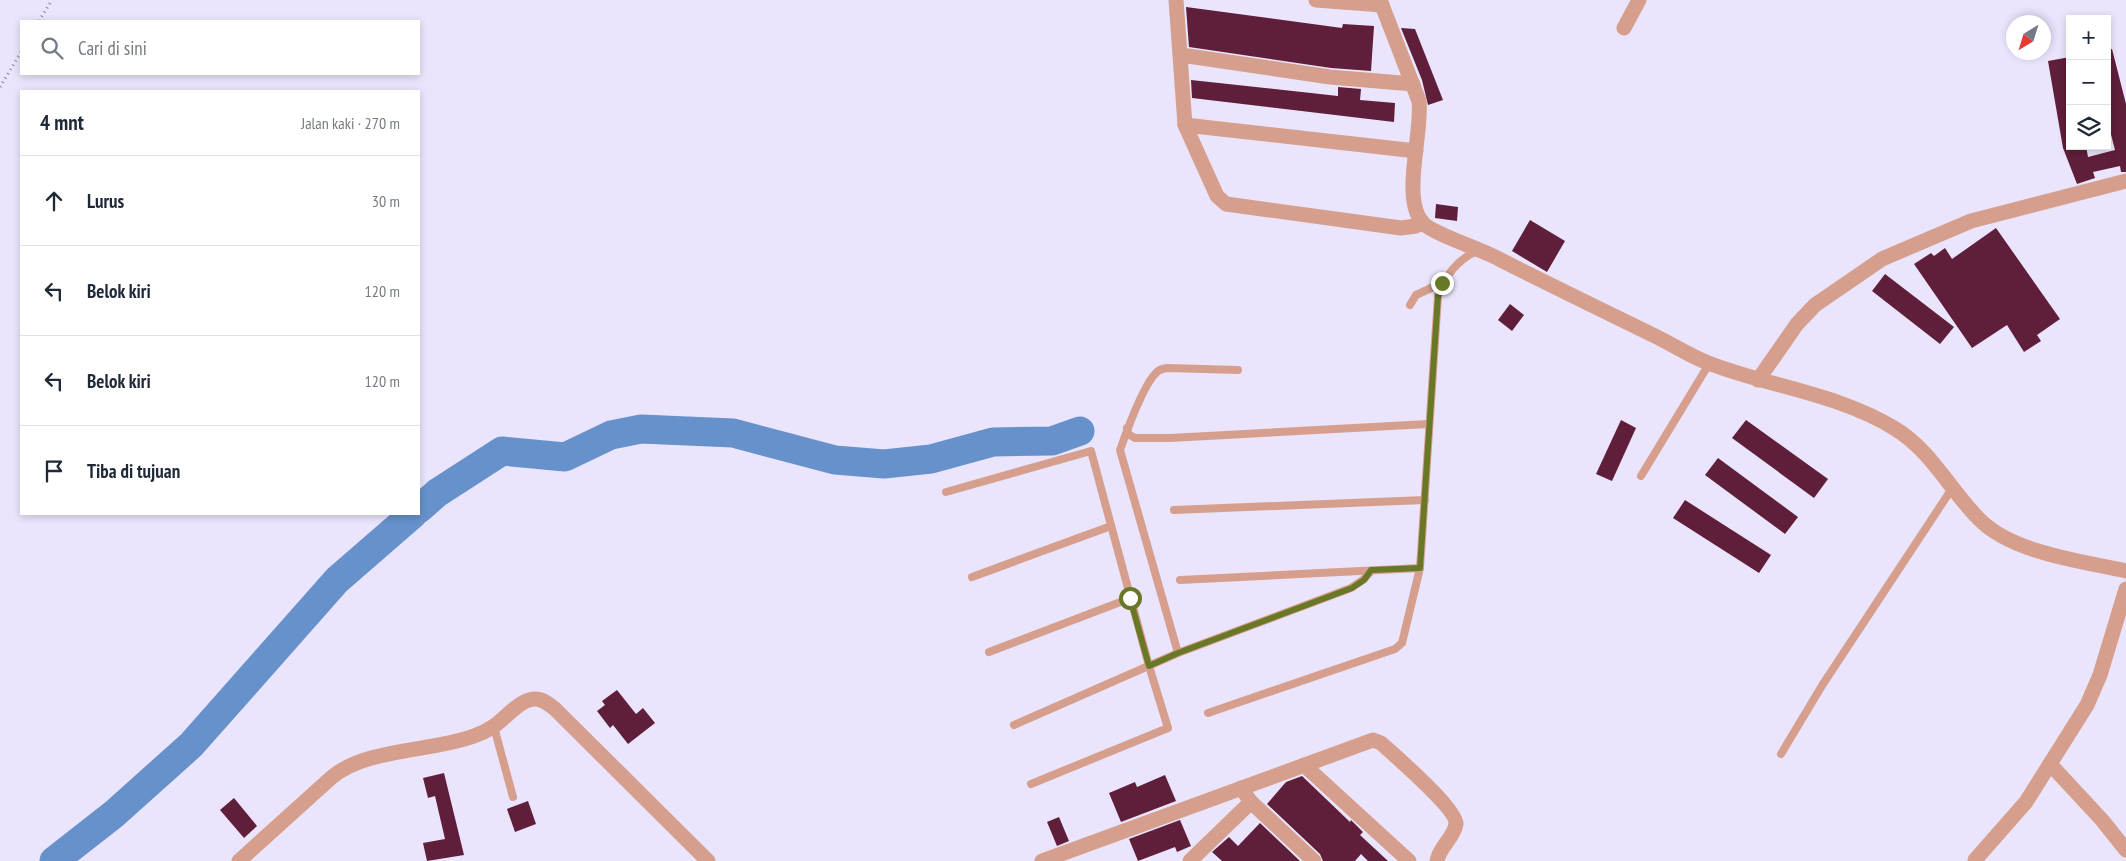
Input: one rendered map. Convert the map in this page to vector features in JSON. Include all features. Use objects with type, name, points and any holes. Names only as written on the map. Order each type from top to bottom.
[{"type":"street","points":[[1176,0],[1185,125],[1217,196],[1226,204],[1401,228],[1416,226],[1422,222]]},
{"type":"street","points":[[1316,0],[1381,3],[1419,102],[1420,114],[1412,180],[1413,197],[1417,214],[1422,222],[1430,228],[1482,250],[1709,364],[1758,380],[1806,392],[1863,412],[1908,437],[1923,451],[1979,519],[1992,531],[2008,540],[2034,550],[2126,571]]},
{"type":"street","points":[[1624,28],[1639,0]]},
{"type":"street","points":[[1181,55],[1330,77],[1413,84]]},
{"type":"street","points":[[1185,125],[1416,151]]},
{"type":"street","points":[[1758,380],[1797,324],[1815,305],[1882,259],[1971,221],[2126,181]]},
{"type":"street","points":[[1975,860],[2026,802],[2087,704],[2100,675],[2126,588]]},
{"type":"street","points":[[244,860],[332,777],[346,767],[370,759],[457,741],[494,727],[527,701],[535,699],[547,703],[708,861]]},
{"type":"street","points":[[1042,861],[1369,740],[1381,743],[1424,783],[1452,812],[1456,819],[1453,831],[1441,849],[1437,861]]},
{"type":"street","points":[[2050,764],[2102,820],[2126,850]]},
{"type":"street","points":[[1304,765],[1409,861]]},
{"type":"street","points":[[1240,788],[1250,802],[1314,861]]},
{"type":"street","points":[[1197,859],[1250,802]]},
{"type":"lane","points":[[1208,713],[1399,647],[1404,638],[1420,568],[1428,424],[1438,296],[1442,283],[1468,255],[1482,250]]},
{"type":"lane","points":[[1410,305],[1416,295],[1442,283]]},
{"type":"lane","points":[[1641,476],[1709,364]]},
{"type":"lane","points":[[1178,653],[1120,450],[1128,427],[1152,378],[1158,370],[1168,368],[1238,370]]},
{"type":"lane","points":[[1128,427],[1128,434],[1135,438],[1170,438],[1428,424]]},
{"type":"lane","points":[[946,492],[1091,451],[1130,598],[1168,728],[1031,784]]},
{"type":"lane","points":[[1781,754],[1823,684],[1953,487]]},
{"type":"lane","points":[[1174,510],[1425,500]]},
{"type":"lane","points":[[972,577],[1112,526]]},
{"type":"lane","points":[[1180,580],[1420,568]]},
{"type":"lane","points":[[1014,725],[1178,653],[1352,588],[1364,580],[1371,570]]},
{"type":"lane","points":[[989,652],[1130,598]]},
{"type":"lane","points":[[494,727],[513,797]]},
{"type":"path","points":[[40,20],[52,0]]},
{"type":"path","points":[[0,87],[20,54]]},
{"type":"building","points":[[1186,7],[1342,28],[1343,24],[1374,26],[1371,71],[1331,68],[1189,47]]},
{"type":"building","points":[[1401,28],[1415,29],[1443,100],[1428,105],[1422,80]]},
{"type":"building","points":[[2111,49],[2126,104],[2126,172],[2121,172],[2120,166],[2093,172],[2095,178],[2077,184],[2063,148],[2048,61],[2066,58],[2066,150],[2087,150],[2088,157],[2115,150],[2111,134]]},
{"type":"building","points":[[1191,80],[1338,96],[1338,87],[1361,89],[1360,100],[1395,103],[1394,122],[1192,98]]},
{"type":"building","points":[[1436,204],[1458,207],[1457,221],[1435,218]]},
{"type":"building","points":[[1530,220],[1565,241],[1547,272],[1512,251]]},
{"type":"building","points":[[1996,228],[2060,319],[2037,335],[2041,341],[2024,352],[2007,325],[1972,348],[1914,264],[1931,253],[1934,256],[1945,248],[1952,259]]},
{"type":"building","points":[[1885,274],[1954,327],[1940,344],[1872,291]]},
{"type":"building","points":[[1510,304],[1524,315],[1512,331],[1498,320]]},
{"type":"building","points":[[1621,420],[1636,428],[1612,481],[1596,474]]},
{"type":"building","points":[[1746,420],[1828,479],[1814,498],[1732,438]]},
{"type":"building","points":[[1718,458],[1798,517],[1785,534],[1705,475]]},
{"type":"building","points":[[1685,500],[1771,555],[1759,573],[1673,518]]},
{"type":"building","points":[[617,690],[636,714],[643,708],[655,723],[628,744],[613,725],[610,728],[597,711],[605,705],[602,701]]},
{"type":"building","points":[[444,773],[464,855],[427,861],[423,843],[445,839],[435,796],[428,798],[423,778]]},
{"type":"building","points":[[1165,775],[1176,801],[1121,822],[1109,793],[1135,782],[1137,787]]},
{"type":"building","points":[[1302,776],[1350,822],[1351,820],[1363,832],[1360,835],[1388,861],[1368,861],[1361,854],[1355,861],[1323,861],[1320,854],[1267,804],[1286,782]]},
{"type":"building","points":[[234,798],[257,826],[244,838],[220,810]]},
{"type":"building","points":[[528,801],[536,824],[515,832],[507,809]]},
{"type":"building","points":[[1059,817],[1069,841],[1057,846],[1047,822]]},
{"type":"building","points":[[1180,820],[1191,846],[1177,852],[1175,847],[1138,861],[1129,839]]},
{"type":"building","points":[[1260,823],[1300,861],[1222,861],[1212,852],[1229,837],[1238,846]]},
{"type":"waterway","points":[[420,508],[437,493],[502,451],[565,457],[611,435],[641,429],[733,433],[835,460],[884,464],[931,459],[993,442],[1052,441],[1080,431]]},
{"type":"waterway","points":[[54,861],[114,814],[191,745],[337,580],[412,515]]},
{"type":"route","points":[[1130,598],[1149,666],[1178,653],[1352,588],[1364,580],[1371,570],[1420,568],[1428,452],[1428,424],[1438,296],[1442,283]]}]
